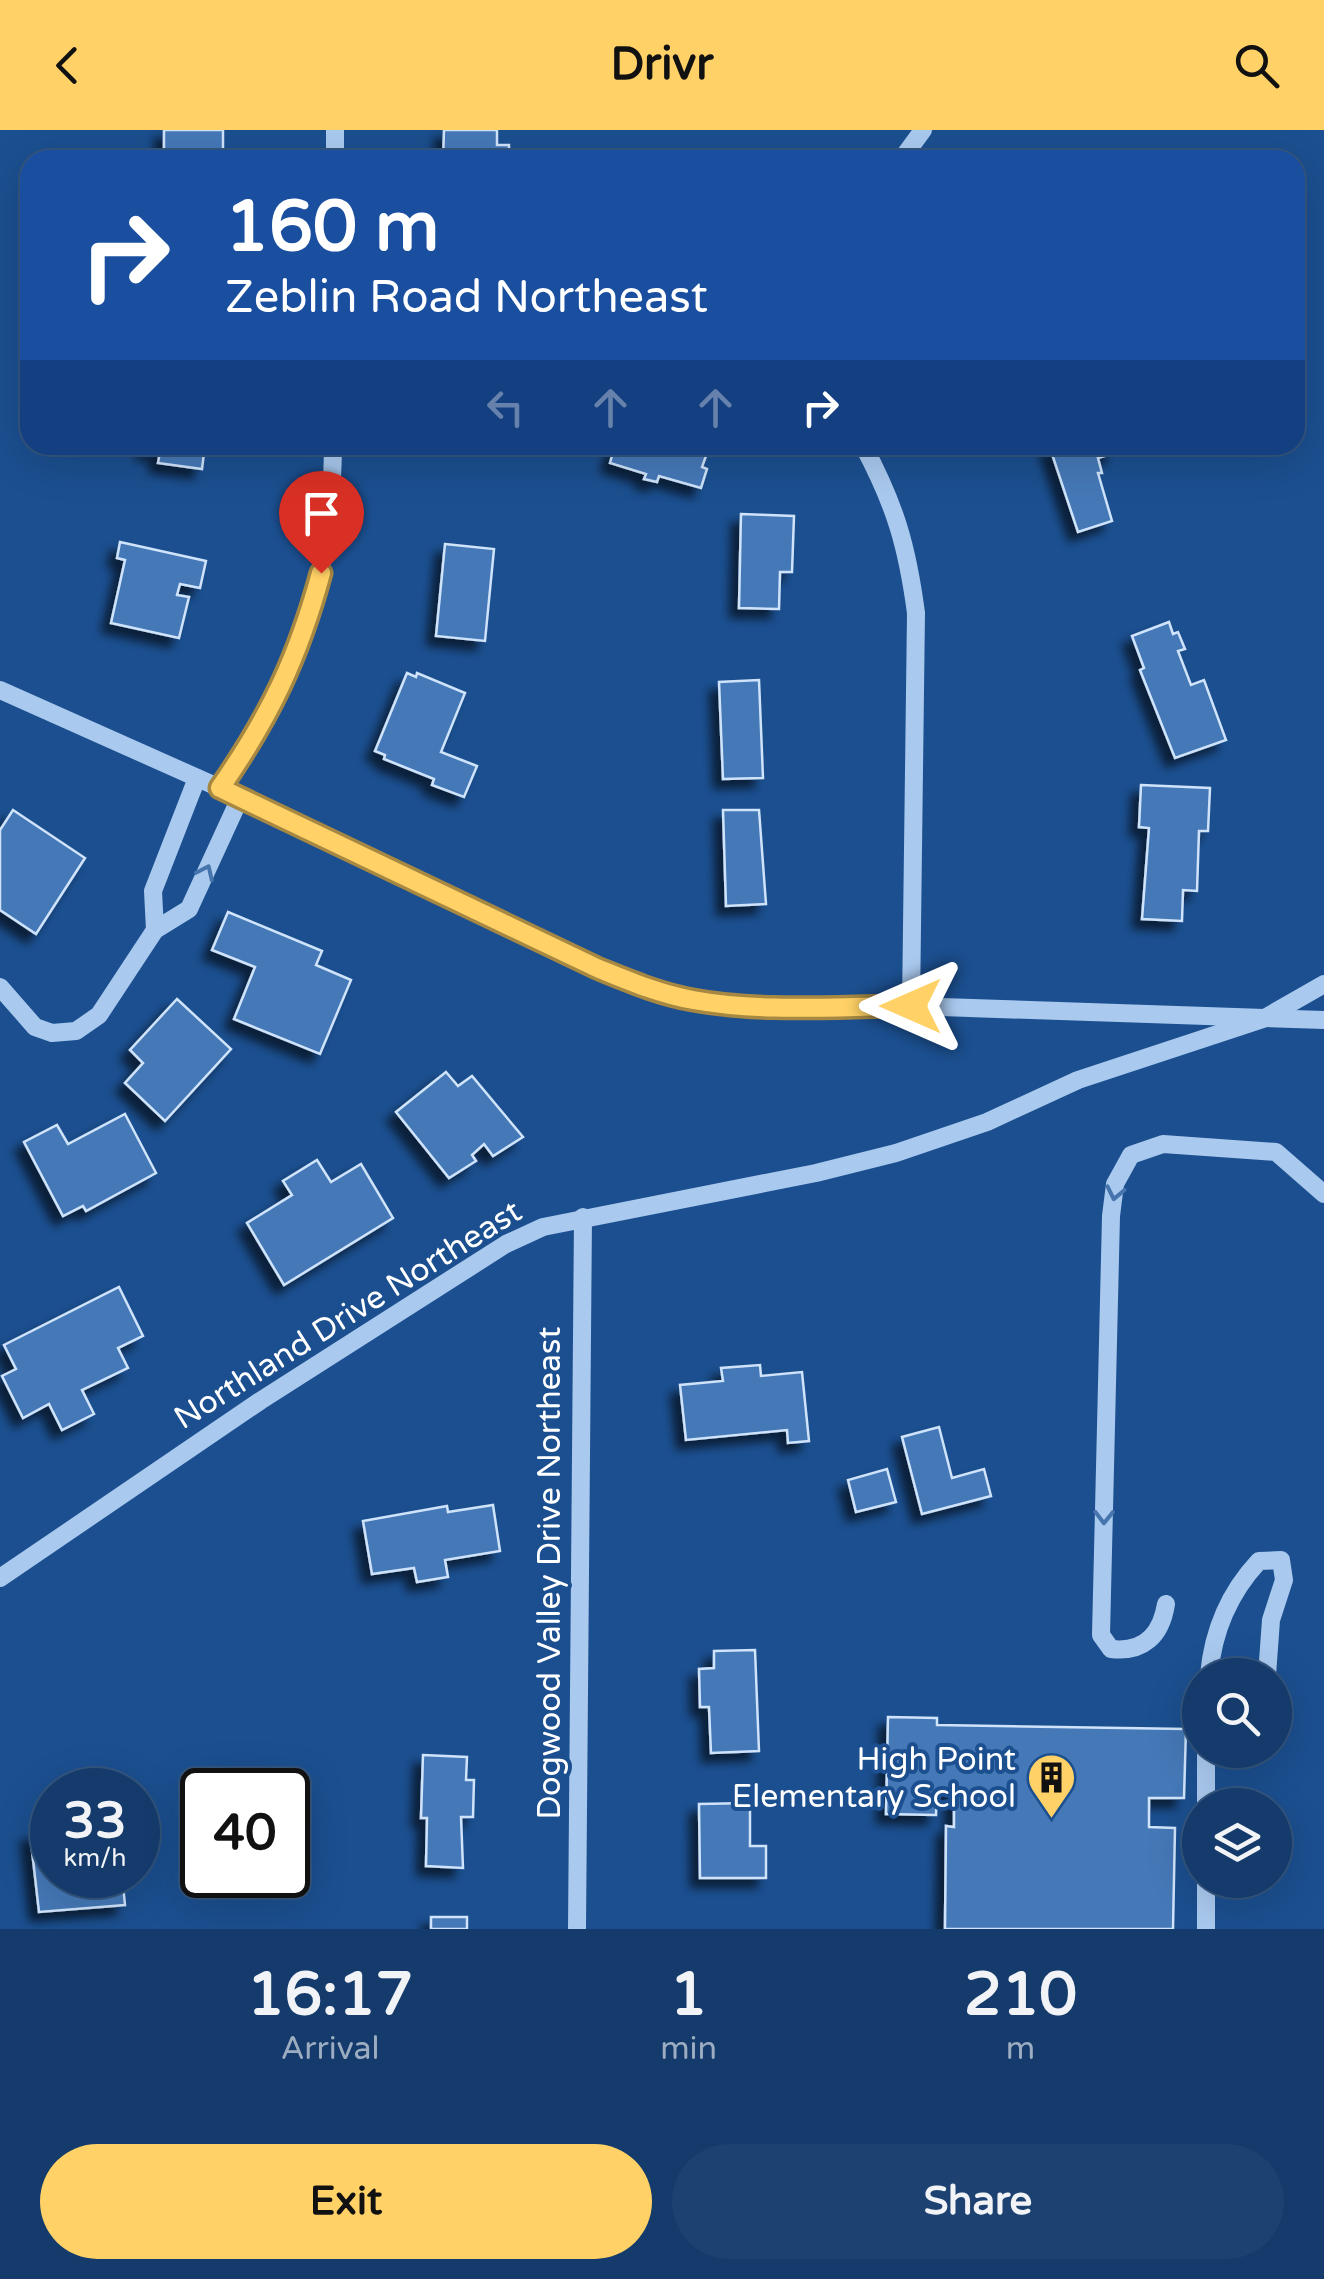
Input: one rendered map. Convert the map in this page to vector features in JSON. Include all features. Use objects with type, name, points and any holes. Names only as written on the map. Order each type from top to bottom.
[{"type":"street","points":[[220,788],[257,736],[283,687],[306,627],[321,573],[333,455]]},
{"type":"street","points":[[868,455],[889,494],[909,559],[916,614],[911,1006]]},
{"type":"street","points":[[0,690],[220,788],[597,968],[646,988],[693,1000],[741,1006],[911,1006],[1324,1020]]},
{"type":"street","points":[[155,930],[153,891],[197,778]]},
{"type":"street","points":[[0,987],[35,1027],[52,1033],[76,1030],[99,1015],[155,930],[189,909],[240,798]]},
{"type":"street","name":"Northland Drive Northeast","points":[[0,1578],[260,1401],[506,1244],[543,1227],[896,1154],[987,1122],[1078,1080],[1263,1018],[1324,984]]},
{"type":"street","points":[[1166,1604],[1156,1634],[1143,1646],[1111,1648],[1102,1635],[1111,1216],[1115,1184],[1132,1155],[1163,1144],[1185,1145],[1276,1152],[1324,1194]]},
{"type":"street","name":"Dogwood Valley Drive Northeast","points":[[576,1929],[582,1217]]},
{"type":"street","points":[[1212,1658],[1228,1603],[1259,1561],[1281,1560],[1284,1580],[1272,1620],[1268,1658]]},
{"type":"street","points":[[1206,1898],[1206,1929]]},
{"type":"building","points":[[164,130],[223,130],[223,150],[164,150]]},
{"type":"building","points":[[444,130],[497,130],[497,145],[509,145],[509,150],[443,150]]},
{"type":"building","points":[[159,455],[204,455],[202,469],[158,463]]},
{"type":"building","points":[[612,455],[703,455],[706,456],[702,467],[707,469],[701,488],[659,476],[657,482],[644,479],[646,474],[610,463]]},
{"type":"building","points":[[1052,455],[1108,455],[1098,458],[1102,473],[1098,473],[1112,521],[1078,532]]},
{"type":"building","points":[[741,514],[794,516],[792,572],[780,572],[779,609],[739,608]]},
{"type":"building","points":[[120,542],[206,561],[200,588],[180,584],[177,595],[189,597],[179,638],[111,623],[125,560],[117,558]]},
{"type":"building","points":[[445,544],[494,549],[485,641],[436,636]]},
{"type":"building","points":[[1169,622],[1185,649],[1178,651],[1191,685],[1204,680],[1226,740],[1175,758],[1140,670],[1144,668],[1132,636]]},
{"type":"building","points":[[407,673],[416,677],[417,673],[465,693],[441,752],[477,766],[464,797],[432,785],[434,779],[384,759],[385,755],[375,751]]},
{"type":"building","points":[[759,680],[763,778],[723,779],[719,682]]},
{"type":"building","points":[[1141,785],[1210,788],[1208,831],[1199,831],[1197,891],[1183,890],[1182,921],[1142,919],[1149,828],[1139,827]]},
{"type":"building","points":[[13,810],[85,858],[36,934],[0,910],[0,830]]},
{"type":"building","points":[[723,810],[759,810],[766,904],[726,906]]},
{"type":"building","points":[[228,912],[322,951],[316,965],[351,980],[320,1054],[234,1019],[255,967],[212,950]]},
{"type":"building","points":[[177,999],[231,1049],[165,1121],[125,1083],[143,1063],[130,1050]]},
{"type":"building","points":[[446,1072],[458,1086],[472,1076],[523,1137],[493,1156],[484,1144],[472,1155],[476,1161],[449,1178],[396,1112]]},
{"type":"building","points":[[125,1114],[156,1173],[86,1211],[83,1206],[63,1216],[24,1142],[57,1125],[68,1144]]},
{"type":"building","points":[[317,1160],[331,1182],[361,1164],[393,1218],[284,1285],[247,1223],[292,1195],[283,1181]]},
{"type":"building","points":[[119,1287],[143,1336],[118,1348],[128,1368],[82,1390],[94,1414],[62,1430],[49,1404],[23,1418],[2,1376],[16,1369],[4,1345]]},
{"type":"building","points":[[760,1365],[761,1376],[802,1372],[809,1441],[788,1443],[787,1430],[686,1440],[680,1385],[723,1381],[721,1368]]},
{"type":"building","points":[[939,1427],[952,1478],[984,1469],[991,1496],[922,1514],[902,1437]]},
{"type":"building","points":[[887,1469],[896,1502],[856,1512],[848,1480]]},
{"type":"building","points":[[493,1505],[500,1551],[445,1560],[448,1577],[417,1582],[414,1568],[372,1574],[363,1521],[447,1506],[448,1512]]},
{"type":"building","points":[[755,1650],[759,1751],[711,1753],[709,1707],[700,1707],[699,1669],[714,1668],[714,1651]]},
{"type":"building","name":"High Point Elementary School","points":[[888,1717],[937,1718],[937,1725],[1182,1729],[1182,1798],[1149,1798],[1149,1827],[1175,1828],[1173,1929],[945,1929],[946,1826],[954,1827],[954,1792],[937,1791],[936,1815],[886,1814]]},
{"type":"building","points":[[423,1755],[467,1757],[466,1780],[474,1780],[473,1817],[461,1817],[463,1868],[426,1866],[427,1818],[421,1818]]},
{"type":"building","points":[[750,1803],[750,1846],[766,1846],[766,1878],[700,1878],[699,1804]]},
{"type":"building","points":[[37,1898],[124,1898],[125,1905],[39,1912]]},
{"type":"building","points":[[431,1917],[467,1917],[467,1929],[431,1929]]},
{"type":"place","name":"High Point Elementary School","points":[[1051,1820]]},
{"type":"route","points":[[321,573],[283,687],[257,736],[220,788],[646,988],[693,1000],[741,1006],[911,1006]]}]
